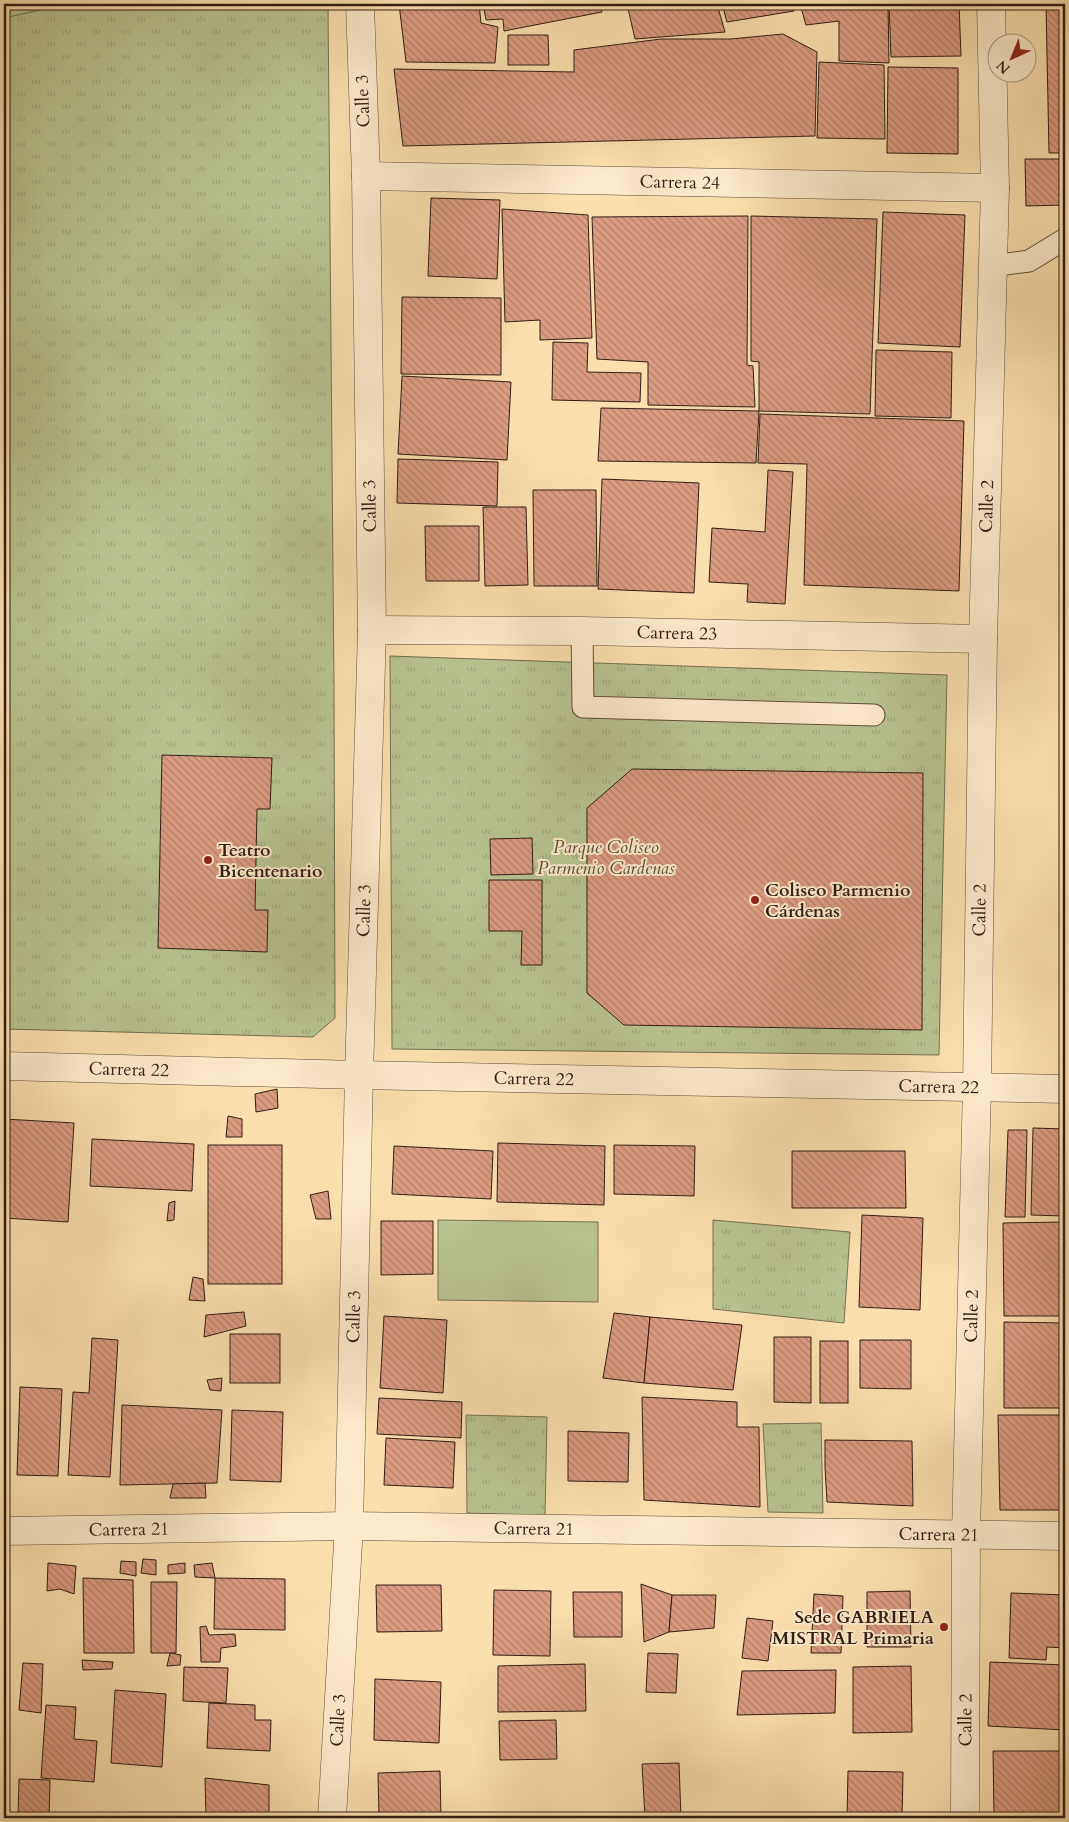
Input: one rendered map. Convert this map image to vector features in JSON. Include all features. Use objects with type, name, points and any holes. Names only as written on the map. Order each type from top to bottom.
[{"type":"street","name":"Calle 3","points":[[332,1818],[349,1526],[359,1075],[372,630],[366,176],[360,4]]},
{"type":"street","name":"Calle 2","points":[[965,1818],[966,1535],[977,1086],[982,639],[995,188],[991,4]]},
{"type":"street","name":"Carrera 24","points":[[366,176],[995,188]]},
{"type":"street","name":"Carrera 23","points":[[372,630],[582,631],[982,639]]},
{"type":"street","name":"Carrera 22","points":[[4,1066],[359,1075],[1065,1088]]},
{"type":"street","name":"Carrera 21","points":[[4,1531],[349,1526],[1065,1536]]},
{"type":"lane","points":[[992,266],[1029,261],[1065,239]]},
{"type":"lane","points":[[582,631],[583,707],[874,715]]},
{"type":"green space","points":[[4,4],[68,4],[4,18]]},
{"type":"green space","points":[[68,4],[328,4],[335,1018],[313,1037],[4,1029],[4,18]]},
{"type":"green space","name":"Parque Coliseo Parmenio Cardenas","points":[[390,656],[947,675],[939,1055],[392,1049]]},
{"type":"green space","points":[[438,1220],[598,1222],[598,1302],[438,1300]]},
{"type":"green space","points":[[713,1220],[850,1232],[844,1323],[713,1309]]},
{"type":"green space","points":[[466,1415],[547,1417],[545,1516],[467,1513]]},
{"type":"green space","points":[[821,1423],[823,1513],[768,1512],[763,1424]]},
{"type":"building","points":[[399,4],[479,4],[481,23],[498,27],[495,63],[406,62]]},
{"type":"building","points":[[483,4],[600,4],[602,12],[504,31],[503,19],[486,20]]},
{"type":"building","points":[[627,4],[717,4],[725,32],[635,39]]},
{"type":"building","points":[[722,4],[792,4],[794,11],[727,22]]},
{"type":"building","points":[[800,4],[888,4],[889,63],[839,61],[839,21],[806,25]]},
{"type":"building","points":[[889,4],[959,4],[961,56],[891,57]]},
{"type":"building","points":[[1046,4],[1065,4],[1065,153],[1049,153]]},
{"type":"building","points":[[783,34],[817,52],[815,136],[403,146],[394,69],[574,72],[574,50],[661,39],[731,39]]},
{"type":"building","points":[[508,35],[548,35],[549,65],[508,65]]},
{"type":"building","points":[[819,62],[884,65],[885,139],[817,138]]},
{"type":"building","points":[[888,67],[958,68],[958,154],[887,153]]},
{"type":"building","points":[[1025,159],[1065,159],[1065,205],[1026,206]]},
{"type":"building","points":[[431,198],[500,200],[497,279],[428,276]]},
{"type":"building","points":[[502,209],[588,215],[592,338],[540,340],[540,320],[505,322]]},
{"type":"building","points":[[883,212],[965,215],[960,347],[878,343]]},
{"type":"building","points":[[748,216],[747,365],[753,366],[755,407],[648,405],[648,362],[597,359],[592,217]]},
{"type":"building","points":[[751,216],[877,219],[870,414],[759,411],[759,362],[751,361]]},
{"type":"building","points":[[402,297],[501,298],[501,375],[401,374]]},
{"type":"building","points":[[553,342],[588,343],[587,372],[641,373],[640,402],[552,400]]},
{"type":"building","points":[[876,350],[952,352],[951,418],[875,416]]},
{"type":"building","points":[[402,376],[511,382],[507,460],[398,454]]},
{"type":"building","points":[[601,408],[759,411],[756,463],[598,461]]},
{"type":"building","points":[[760,414],[964,421],[959,591],[804,585],[807,464],[758,463]]},
{"type":"building","points":[[398,459],[498,462],[497,506],[397,503]]},
{"type":"building","points":[[768,470],[793,472],[785,604],[747,602],[748,584],[709,582],[712,528],[765,532]]},
{"type":"building","points":[[602,479],[699,483],[694,593],[598,589]]},
{"type":"building","points":[[533,490],[596,490],[597,586],[534,586]]},
{"type":"building","points":[[483,507],[526,507],[528,585],[485,586]]},
{"type":"building","points":[[425,526],[479,526],[479,581],[426,581]]},
{"type":"building","name":"Teatro Bicentenario","points":[[162,755],[272,758],[270,809],[257,809],[255,910],[268,910],[267,952],[158,948]]},
{"type":"building","name":"Coliseo Parmenio Cárdenas","points":[[632,769],[923,773],[922,1030],[624,1025],[587,993],[587,808]]},
{"type":"building","points":[[532,838],[533,874],[491,875],[490,839]]},
{"type":"building","points":[[489,880],[542,880],[542,965],[521,965],[522,931],[489,931]]},
{"type":"building","points":[[277,1089],[278,1108],[256,1112],[255,1094]]},
{"type":"building","points":[[228,1116],[242,1119],[242,1137],[226,1137]]},
{"type":"building","points":[[4,1119],[74,1123],[68,1222],[4,1218]]},
{"type":"building","points":[[1033,1128],[1065,1129],[1065,1216],[1031,1215]]},
{"type":"building","points":[[1008,1130],[1027,1130],[1025,1217],[1005,1217]]},
{"type":"building","points":[[92,1139],[194,1144],[192,1191],[90,1186]]},
{"type":"building","points":[[498,1143],[605,1146],[604,1205],[497,1202]]},
{"type":"building","points":[[208,1145],[282,1145],[282,1284],[208,1284]]},
{"type":"building","points":[[614,1145],[695,1146],[694,1196],[614,1194]]},
{"type":"building","points":[[394,1146],[493,1151],[491,1199],[392,1194]]},
{"type":"building","points":[[792,1151],[905,1151],[906,1208],[792,1208]]},
{"type":"building","points":[[328,1191],[331,1219],[316,1219],[310,1195]]},
{"type":"building","points":[[175,1201],[174,1220],[167,1221],[169,1203]]},
{"type":"building","points":[[862,1215],[923,1218],[920,1310],[859,1307]]},
{"type":"building","points":[[381,1221],[433,1221],[433,1274],[381,1275]]},
{"type":"building","points":[[1065,1222],[1065,1316],[1004,1316],[1003,1223]]},
{"type":"building","points":[[193,1277],[203,1279],[205,1301],[189,1300]]},
{"type":"building","points":[[244,1312],[246,1326],[204,1337],[206,1315]]},
{"type":"building","points":[[614,1313],[650,1317],[644,1383],[603,1378]]},
{"type":"building","points":[[384,1316],[447,1320],[443,1393],[380,1388]]},
{"type":"building","points":[[650,1317],[742,1325],[733,1390],[644,1383]]},
{"type":"building","points":[[1004,1322],[1065,1323],[1065,1408],[1004,1408]]},
{"type":"building","points":[[230,1334],[280,1334],[280,1383],[230,1383]]},
{"type":"building","points":[[774,1337],[811,1337],[811,1403],[774,1402]]},
{"type":"building","points":[[92,1338],[118,1340],[110,1477],[68,1475],[73,1392],[89,1393]]},
{"type":"building","points":[[860,1340],[911,1340],[911,1389],[860,1388]]},
{"type":"building","points":[[820,1341],[848,1341],[848,1403],[820,1403]]},
{"type":"building","points":[[222,1378],[221,1391],[210,1390],[207,1380]]},
{"type":"building","points":[[20,1387],[62,1389],[58,1476],[17,1475]]},
{"type":"building","points":[[642,1397],[737,1402],[737,1427],[759,1427],[760,1507],[644,1500]]},
{"type":"building","points":[[379,1398],[462,1402],[461,1438],[377,1434]]},
{"type":"building","points":[[122,1405],[222,1410],[217,1483],[120,1485]]},
{"type":"building","points":[[232,1410],[283,1412],[281,1482],[230,1480]]},
{"type":"building","points":[[998,1415],[1065,1415],[1065,1510],[1000,1510]]},
{"type":"building","points":[[568,1431],[629,1433],[628,1482],[568,1481]]},
{"type":"building","points":[[386,1438],[455,1442],[453,1488],[384,1485]]},
{"type":"building","points":[[825,1440],[912,1441],[913,1506],[827,1502]]},
{"type":"building","points":[[205,1483],[206,1498],[170,1498],[173,1484]]},
{"type":"building","points":[[143,1559],[156,1560],[156,1575],[141,1573]]},
{"type":"building","points":[[121,1561],[136,1562],[136,1576],[120,1573]]},
{"type":"building","points":[[48,1563],[76,1566],[74,1594],[60,1589],[47,1591]]},
{"type":"building","points":[[185,1563],[185,1573],[168,1574],[168,1565]]},
{"type":"building","points":[[212,1563],[215,1578],[195,1577],[194,1565]]},
{"type":"building","points":[[83,1578],[133,1580],[134,1653],[84,1653]]},
{"type":"building","points":[[215,1578],[285,1579],[285,1630],[214,1629]]},
{"type":"building","points":[[151,1582],[177,1582],[176,1653],[151,1653]]},
{"type":"building","points":[[641,1584],[672,1595],[669,1632],[644,1642]]},
{"type":"building","points":[[376,1585],[441,1585],[442,1631],[377,1632]]},
{"type":"building","points":[[494,1590],[551,1591],[550,1656],[493,1655]]},
{"type":"building","points":[[910,1591],[911,1647],[867,1647],[867,1592]]},
{"type":"building","points":[[573,1592],[622,1592],[622,1637],[574,1637]]},
{"type":"building","points":[[1011,1593],[1065,1595],[1065,1648],[1047,1647],[1046,1660],[1009,1658]]},
{"type":"building","points":[[814,1594],[843,1596],[841,1653],[811,1653]]},
{"type":"building","points":[[672,1595],[716,1595],[714,1628],[669,1632]]},
{"type":"building","points":[[747,1618],[773,1621],[768,1661],[742,1658]]},
{"type":"building","points":[[206,1626],[209,1635],[235,1634],[236,1646],[221,1648],[220,1662],[201,1662],[200,1627]]},
{"type":"building","points":[[170,1653],[181,1655],[180,1665],[167,1666]]},
{"type":"building","points":[[648,1653],[678,1654],[676,1693],[646,1692]]},
{"type":"building","points":[[82,1660],[113,1662],[112,1669],[83,1670]]},
{"type":"building","points":[[990,1662],[1065,1665],[1065,1730],[988,1726]]},
{"type":"building","points":[[23,1663],[43,1664],[41,1713],[19,1710]]},
{"type":"building","points":[[585,1664],[586,1711],[498,1712],[498,1666]]},
{"type":"building","points":[[911,1666],[912,1732],[853,1733],[853,1667]]},
{"type":"building","points":[[184,1667],[228,1668],[226,1703],[183,1701]]},
{"type":"building","points":[[836,1670],[835,1713],[737,1715],[742,1671]]},
{"type":"building","points":[[375,1679],[441,1682],[439,1743],[374,1740]]},
{"type":"building","points":[[115,1690],[166,1694],[162,1767],[111,1763]]},
{"type":"building","points":[[209,1703],[255,1705],[255,1720],[271,1720],[270,1751],[207,1748]]},
{"type":"building","points":[[46,1705],[76,1707],[74,1739],[97,1741],[94,1782],[41,1778]]},
{"type":"building","points":[[556,1720],[557,1759],[500,1760],[499,1721]]},
{"type":"building","points":[[993,1751],[1065,1751],[1065,1813],[994,1814]]},
{"type":"building","points":[[679,1763],[681,1818],[645,1818],[642,1764]]},
{"type":"building","points":[[440,1771],[441,1818],[379,1818],[378,1773]]},
{"type":"building","points":[[848,1771],[903,1772],[902,1818],[847,1818]]},
{"type":"building","points":[[205,1778],[269,1785],[269,1818],[206,1818]]},
{"type":"building","points":[[19,1779],[50,1780],[49,1818],[18,1818]]},
{"type":"place","name":"Teatro Bicentenario","points":[[208,860]]},
{"type":"place","name":"Coliseo Parmenio Cárdenas","points":[[755,900]]},
{"type":"place","name":"Sede GABRIELA MISTRAL Primaria","points":[[944,1627]]}]
